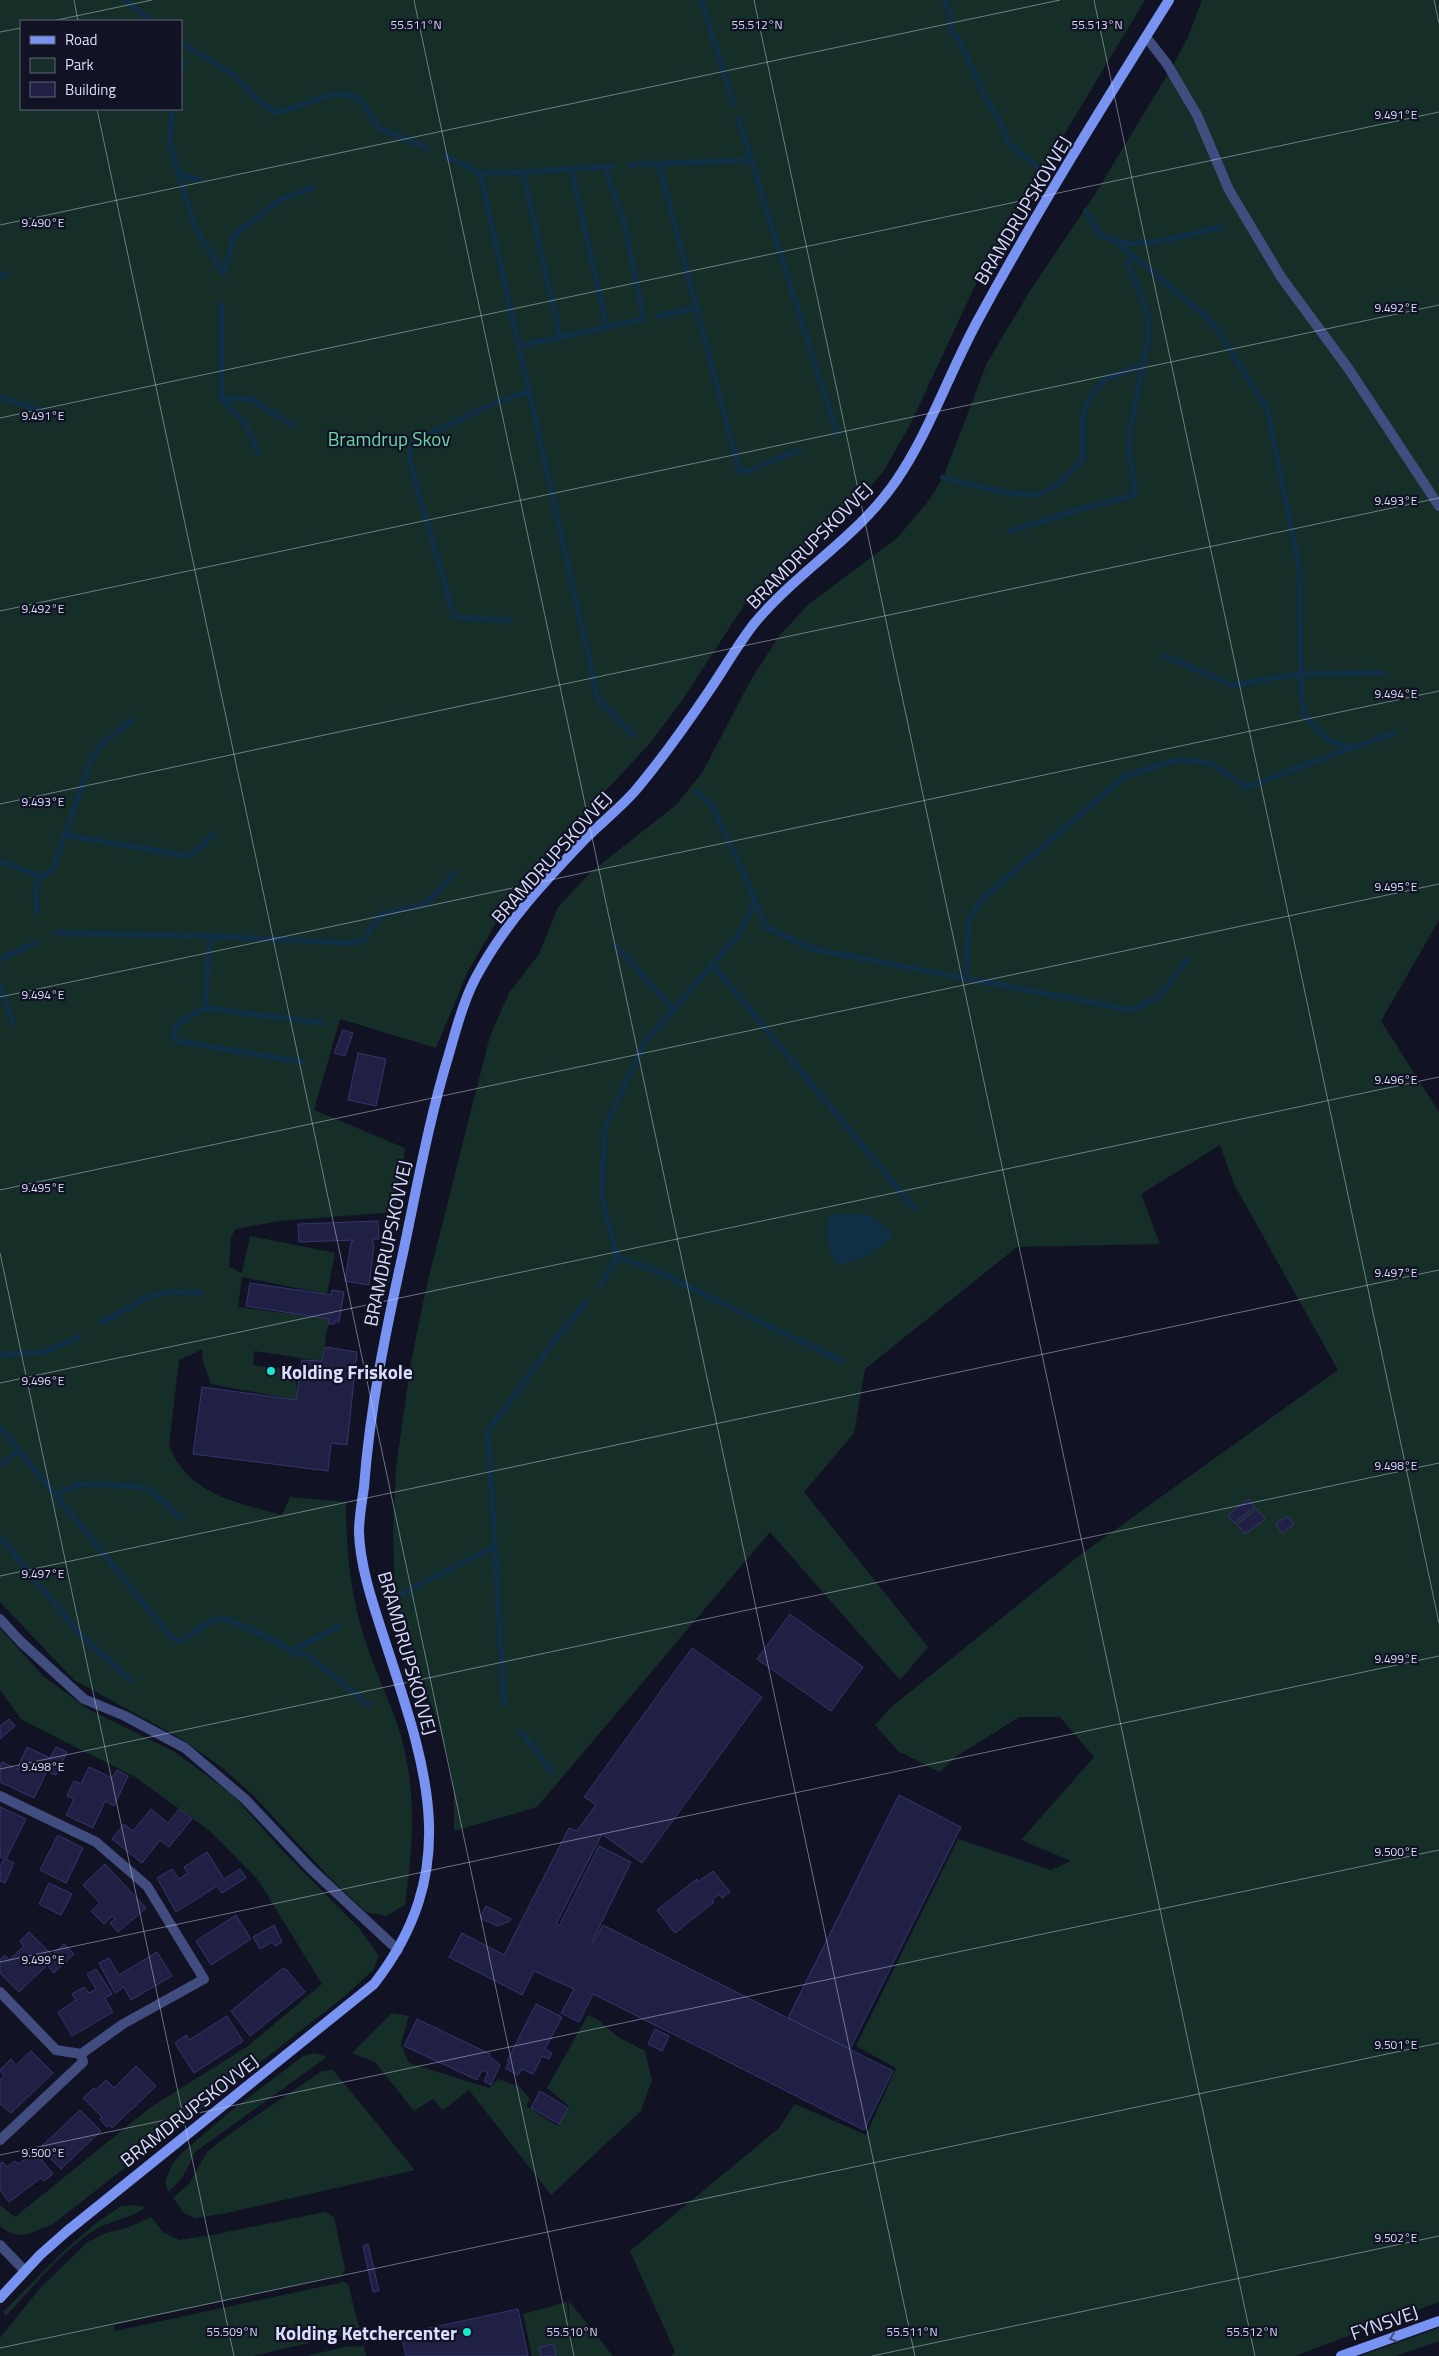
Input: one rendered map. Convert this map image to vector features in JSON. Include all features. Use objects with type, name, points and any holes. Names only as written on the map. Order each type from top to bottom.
[{"type":"street","name":"BRAMDRUPSKOVVEJ","points":[[0,2298],[46,2249],[374,1984],[398,1950],[410,1928],[421,1897],[428,1864],[430,1830],[426,1779],[413,1726],[377,1617],[366,1574],[359,1532],[368,1437],[382,1347],[447,1059],[466,1002],[478,973],[526,905],[585,839],[632,794],[691,718],[753,625],[790,586],[855,530],[895,483],[916,450],[976,322],[1170,0]]},
{"type":"street","points":[[1146,37],[1167,64],[1198,115],[1229,190],[1280,277],[1348,368],[1439,506]]},
{"type":"street","points":[[0,1619],[21,1642],[84,1699],[125,1716],[185,1748],[245,1799],[312,1869],[398,1950]]},
{"type":"street","points":[[0,1796],[96,1842],[147,1886],[204,1979],[123,2024],[81,2054],[56,2050],[0,1992]]},
{"type":"street","points":[[0,2140],[83,2062],[81,2054]]},
{"type":"street","points":[[0,2245],[25,2271]]},
{"type":"street","name":"FYNSVEJ","points":[[1341,2356],[1439,2321]]},
{"type":"green space","name":"Bramdrup Skov","points":[[0,0],[1145,0],[981,273],[911,423],[885,469],[853,508],[767,580],[745,604],[681,702],[650,743],[517,887],[468,971],[436,1048],[340,1019],[314,1110],[405,1148],[396,1212],[279,1221],[236,1229],[231,1236],[229,1267],[242,1273],[250,1236],[335,1253],[327,1294],[242,1277],[238,1307],[329,1319],[322,1361],[254,1351],[253,1365],[297,1371],[296,1400],[211,1384],[202,1359],[203,1349],[179,1360],[169,1446],[178,1463],[189,1476],[202,1486],[232,1501],[282,1515],[290,1497],[346,1502],[348,1553],[355,1604],[368,1649],[401,1736],[410,1779],[412,1820],[405,1905],[386,1916],[366,1912],[331,1879],[252,1794],[220,1766],[180,1738],[74,1680],[0,1602]]},
{"type":"green space","points":[[1202,0],[1439,0],[1439,920],[1381,1021],[1439,1112],[1439,2302],[1295,2356],[671,2356],[675,2352],[630,2251],[779,2128],[795,2104],[866,2135],[896,2068],[856,2046],[958,1839],[1051,1870],[1071,1861],[1021,1840],[1094,1757],[1060,1717],[1019,1717],[957,1756],[940,1772],[898,1751],[875,1725],[890,1708],[1080,1555],[1338,1370],[1234,1184],[1220,1145],[1141,1194],[1160,1244],[1017,1247],[865,1369],[854,1433],[804,1492],[928,1647],[900,1680],[770,1532],[537,1807],[454,1831],[454,1792],[450,1766],[437,1720],[411,1655],[395,1593],[393,1533],[396,1467],[411,1362],[427,1284],[490,1036],[509,993],[539,954],[558,907],[591,872],[676,805],[702,773],[752,678],[779,636],[809,604],[897,538],[927,503],[943,478],[987,363],[1030,291],[1095,194],[1171,69],[1188,37]]},
{"type":"green space","points":[[0,1628],[43,1676],[88,1709],[175,1752],[232,1794],[281,1849],[359,1928],[379,1956],[373,1970],[345,1996],[53,2224],[32,2233],[20,2235],[7,2231],[0,2226],[0,2205],[15,2217],[151,2107],[248,2046],[322,1984],[258,1880],[210,1831],[135,1777],[22,1720],[0,1690]]},
{"type":"green space","points":[[392,2013],[409,2016],[401,2044],[409,2063],[489,2088],[498,2079],[520,2087],[530,2099],[526,2106],[558,2126],[569,2106],[547,2088],[588,2015],[598,2020],[618,2037],[645,2051],[652,2080],[641,2111],[551,2195],[469,2090],[443,2110],[433,2099],[414,2111],[375,2062],[352,2053]]},
{"type":"green space","points":[[315,2053],[327,2057],[195,2152],[181,2179],[168,2192],[165,2181],[173,2163],[182,2153],[226,2115],[303,2056]]},
{"type":"green space","points":[[333,2070],[415,2170],[227,2213],[195,2218],[184,2213],[173,2198],[189,2184],[207,2152],[231,2133],[322,2071]]},
{"type":"green space","points":[[134,2205],[146,2207],[134,2214],[102,2226],[83,2238],[48,2270],[6,2316],[3,2312],[65,2250],[95,2224],[121,2206]]},
{"type":"green space","points":[[325,2212],[334,2217],[345,2269],[342,2275],[114,2325],[115,2331],[344,2282],[348,2284],[360,2331],[253,2356],[0,2356],[0,2338],[41,2287],[89,2241],[106,2233],[127,2228],[151,2217],[163,2232],[179,2240]]},
{"type":"green space","points":[[569,2301],[613,2356],[532,2356],[523,2314],[567,2302],[569,2324]]},
{"type":"green space","points":[[1439,2328],[1439,2341],[1396,2356],[1360,2356]]},
{"type":"green space","points":[[364,2346],[366,2356],[307,2356],[344,2347]]},
{"type":"water","points":[[833,1213],[864,1214],[870,1216],[876,1219],[893,1236],[859,1260],[843,1264],[835,1263],[830,1251],[827,1234],[829,1216]]},
{"type":"building","points":[[343,1030],[353,1033],[345,1056],[334,1053]]},
{"type":"building","points":[[358,1053],[386,1059],[376,1106],[348,1100]]},
{"type":"building","points":[[378,1221],[379,1239],[373,1239],[374,1245],[369,1285],[345,1281],[351,1242],[354,1240],[299,1242],[298,1224]]},
{"type":"building","points":[[250,1283],[331,1295],[332,1290],[344,1292],[339,1322],[335,1321],[334,1324],[328,1324],[329,1319],[246,1306]]},
{"type":"building","points":[[325,1347],[357,1352],[347,1445],[331,1443],[328,1471],[193,1454],[202,1387],[296,1400],[302,1360],[322,1361]]},
{"type":"building","points":[[1249,1499],[1255,1507],[1234,1523],[1228,1515]]},
{"type":"building","points":[[1257,1509],[1265,1519],[1245,1534],[1237,1524]]},
{"type":"building","points":[[1287,1516],[1294,1524],[1282,1533],[1276,1524]]},
{"type":"building","points":[[790,1614],[863,1667],[831,1711],[757,1659]]},
{"type":"building","points":[[692,1648],[762,1697],[642,1863],[602,1834],[556,1924],[559,1926],[599,1846],[631,1862],[592,1942],[603,1925],[893,2071],[864,2130],[593,1994],[579,2022],[561,2013],[574,1989],[534,1971],[522,1995],[449,1957],[462,1933],[504,1955],[569,1828],[577,1831],[596,1805],[584,1797]]},
{"type":"building","points":[[9,1719],[15,1726],[0,1739],[0,1726]]},
{"type":"building","points":[[27,1747],[50,1758],[56,1747],[67,1752],[56,1775],[47,1771],[34,1798],[0,1782],[0,1766],[2,1762],[17,1769]]},
{"type":"building","points":[[89,1767],[112,1778],[117,1770],[128,1776],[114,1806],[105,1801],[93,1828],[66,1815],[74,1799],[67,1796],[74,1781],[81,1784]]},
{"type":"building","points":[[899,1795],[961,1827],[850,2049],[788,2018]]},
{"type":"building","points":[[0,1807],[26,1819],[6,1859],[14,1863],[5,1883],[0,1881],[0,1867],[4,1859],[0,1857]]},
{"type":"building","points":[[151,1809],[168,1823],[179,1809],[192,1819],[169,1847],[160,1840],[142,1863],[112,1839],[124,1824],[133,1831]]},
{"type":"building","points":[[58,1835],[83,1848],[66,1883],[40,1870]]},
{"type":"building","points":[[207,1852],[224,1879],[240,1869],[246,1878],[222,1893],[217,1886],[176,1912],[157,1878],[172,1869],[179,1879],[188,1873],[184,1867]]},
{"type":"building","points":[[105,1864],[146,1908],[118,1932],[110,1923],[115,1919],[112,1916],[104,1924],[91,1911],[100,1903],[83,1885]]},
{"type":"building","points":[[713,1871],[730,1892],[722,1898],[719,1894],[712,1900],[714,1902],[675,1933],[657,1910],[697,1879],[698,1882]]},
{"type":"building","points":[[49,1883],[72,1894],[61,1915],[39,1904]]},
{"type":"building","points":[[486,1906],[511,1919],[510,1921],[497,1926],[480,1918]]},
{"type":"building","points":[[236,1915],[251,1939],[211,1965],[196,1941]]},
{"type":"building","points":[[274,1925],[282,1942],[275,1946],[272,1942],[260,1949],[253,1937]]},
{"type":"building","points":[[29,1932],[52,1955],[64,1944],[74,1954],[54,1973],[47,1965],[19,1992],[0,1973],[0,1960],[5,1955],[9,1960],[24,1946],[20,1941]]},
{"type":"building","points":[[157,1952],[172,1976],[131,2000],[124,1987],[115,1993],[99,1963],[109,1958],[119,1975]]},
{"type":"building","points":[[283,1968],[284,1970],[286,1969],[305,1992],[250,2036],[231,2011]]},
{"type":"building","points":[[96,1969],[112,1994],[105,1998],[113,2012],[72,2036],[58,2012],[76,2000],[72,1994],[84,1987],[89,1993],[96,1989],[87,1974]]},
{"type":"building","points":[[536,2004],[562,2017],[545,2049],[552,2053],[549,2059],[542,2056],[533,2074],[522,2069],[518,2075],[506,2069],[509,2062],[507,2061]]},
{"type":"building","points":[[227,2016],[243,2041],[194,2073],[175,2043],[186,2035],[189,2040]]},
{"type":"building","points":[[417,2019],[490,2054],[489,2056],[500,2065],[491,2085],[484,2081],[488,2073],[482,2070],[477,2080],[404,2046]]},
{"type":"building","points":[[655,2029],[669,2036],[662,2051],[648,2044]]},
{"type":"building","points":[[31,2051],[53,2073],[11,2113],[0,2104],[0,2080],[4,2076],[0,2070],[11,2059],[16,2065]]},
{"type":"building","points":[[136,2066],[156,2086],[112,2128],[110,2125],[107,2127],[100,2119],[102,2117],[83,2098],[94,2088],[96,2090],[106,2080],[114,2088]]},
{"type":"building","points":[[540,2091],[568,2108],[559,2124],[531,2108]]},
{"type":"building","points":[[80,2110],[101,2131],[61,2169],[40,2148]]},
{"type":"building","points":[[36,2153],[53,2174],[44,2181],[41,2178],[9,2202],[0,2190],[0,2164],[2,2162],[7,2167],[15,2161],[18,2164]]},
{"type":"building","points":[[368,2244],[379,2291],[373,2292],[363,2246]]},
{"type":"building","name":"Kolding Ketchercenter","points":[[518,2309],[528,2356],[406,2356],[401,2334]]},
{"type":"building","points":[[554,2344],[556,2356],[541,2356],[539,2347]]},
{"type":"waterway","points":[[125,0],[150,20]]},
{"type":"waterway","points":[[701,0],[734,104]]},
{"type":"waterway","points":[[945,0],[950,14],[951,31],[960,41],[986,99],[1001,123],[1008,143],[1036,166]]},
{"type":"waterway","points":[[182,44],[233,74],[254,97],[275,112],[334,94],[348,95],[360,99],[379,128],[426,148]]},
{"type":"waterway","points":[[172,110],[170,144],[194,225],[223,273]]},
{"type":"waterway","points":[[738,118],[837,434]]},
{"type":"waterway","points":[[445,156],[480,173],[613,166]]},
{"type":"waterway","points":[[630,165],[751,160]]},
{"type":"waterway","points":[[659,165],[739,470],[746,472],[799,450]]},
{"type":"waterway","points":[[519,346],[644,319],[624,221],[605,167]]},
{"type":"waterway","points":[[571,168],[607,327]]},
{"type":"waterway","points":[[523,172],[560,337]]},
{"type":"waterway","points":[[480,173],[598,699],[633,735]]},
{"type":"waterway","points":[[179,174],[200,180]]},
{"type":"waterway","points":[[223,273],[235,234],[280,200],[312,188]]},
{"type":"waterway","points":[[1086,211],[1098,231],[1109,239],[1124,243],[1158,241],[1222,227]]},
{"type":"waterway","points":[[1113,239],[1204,315],[1217,329],[1267,409],[1300,571],[1301,693],[1304,716],[1330,741],[1351,748],[1394,733]]},
{"type":"waterway","points":[[1011,531],[1134,495],[1129,450],[1130,429],[1148,341],[1149,318],[1128,263],[1132,254]]},
{"type":"waterway","points":[[0,277],[7,274]]},
{"type":"waterway","points":[[221,305],[221,398],[245,423],[258,452]]},
{"type":"waterway","points":[[658,316],[696,308]]},
{"type":"waterway","points":[[943,478],[993,490],[1021,494],[1033,495],[1048,491],[1083,459],[1084,410],[1103,381],[1145,363]]},
{"type":"waterway","points":[[510,620],[458,618],[454,616],[409,459],[413,445],[427,435],[486,407],[528,391]]},
{"type":"waterway","points":[[0,397],[42,411]]},
{"type":"waterway","points":[[221,398],[251,399],[292,425]]},
{"type":"waterway","points":[[1165,656],[1232,685],[1301,674],[1383,673]]},
{"type":"waterway","points":[[0,861],[41,877],[53,869],[91,760],[103,743],[131,721]]},
{"type":"waterway","points":[[966,978],[968,921],[983,898],[1125,776],[1177,760],[1199,761],[1213,765],[1247,787],[1351,748]]},
{"type":"waterway","points":[[696,792],[712,806],[742,869],[766,927],[812,949],[1131,1010],[1160,996],[1187,960]]},
{"type":"waterway","points":[[65,835],[188,856],[200,848],[212,835]]},
{"type":"waterway","points":[[56,933],[210,936],[352,943],[364,940],[381,914],[426,904],[455,873]]},
{"type":"waterway","points":[[37,912],[36,885],[41,877]]},
{"type":"waterway","points":[[755,901],[740,933],[645,1042],[604,1130],[602,1199],[617,1257],[652,1269],[841,1361]]},
{"type":"waterway","points":[[210,936],[205,1008],[179,1022],[173,1033],[176,1041],[302,1062]]},
{"type":"waterway","points":[[0,959],[36,943]]},
{"type":"waterway","points":[[616,946],[673,1009]]},
{"type":"waterway","points":[[712,964],[915,1209]]},
{"type":"waterway","points":[[0,985],[13,1023]]},
{"type":"waterway","points":[[205,1008],[322,1023]]},
{"type":"waterway","points":[[600,1286],[617,1257]]},
{"type":"waterway","points":[[103,1322],[152,1295],[178,1292],[200,1293]]},
{"type":"waterway","points":[[504,1703],[488,1431],[558,1336],[586,1302]]},
{"type":"waterway","points":[[0,1355],[45,1352],[79,1337]]},
{"type":"waterway","points":[[0,1427],[172,1638],[180,1641],[215,1619],[228,1620],[264,1635],[291,1651],[309,1656],[369,1705]]},
{"type":"waterway","points":[[0,1465],[18,1451]]},
{"type":"waterway","points":[[56,1495],[80,1484],[136,1486],[151,1491],[180,1517]]},
{"type":"waterway","points":[[0,1537],[79,1633],[130,1680]]},
{"type":"waterway","points":[[401,1594],[496,1546]]},
{"type":"waterway","points":[[291,1651],[340,1626]]},
{"type":"waterway","points":[[522,1733],[552,1772]]},
{"type":"place","name":"Kolding Friskole","points":[[271,1371]]},
{"type":"place","name":"Kolding Ketchercenter","points":[[467,2332]]}]
